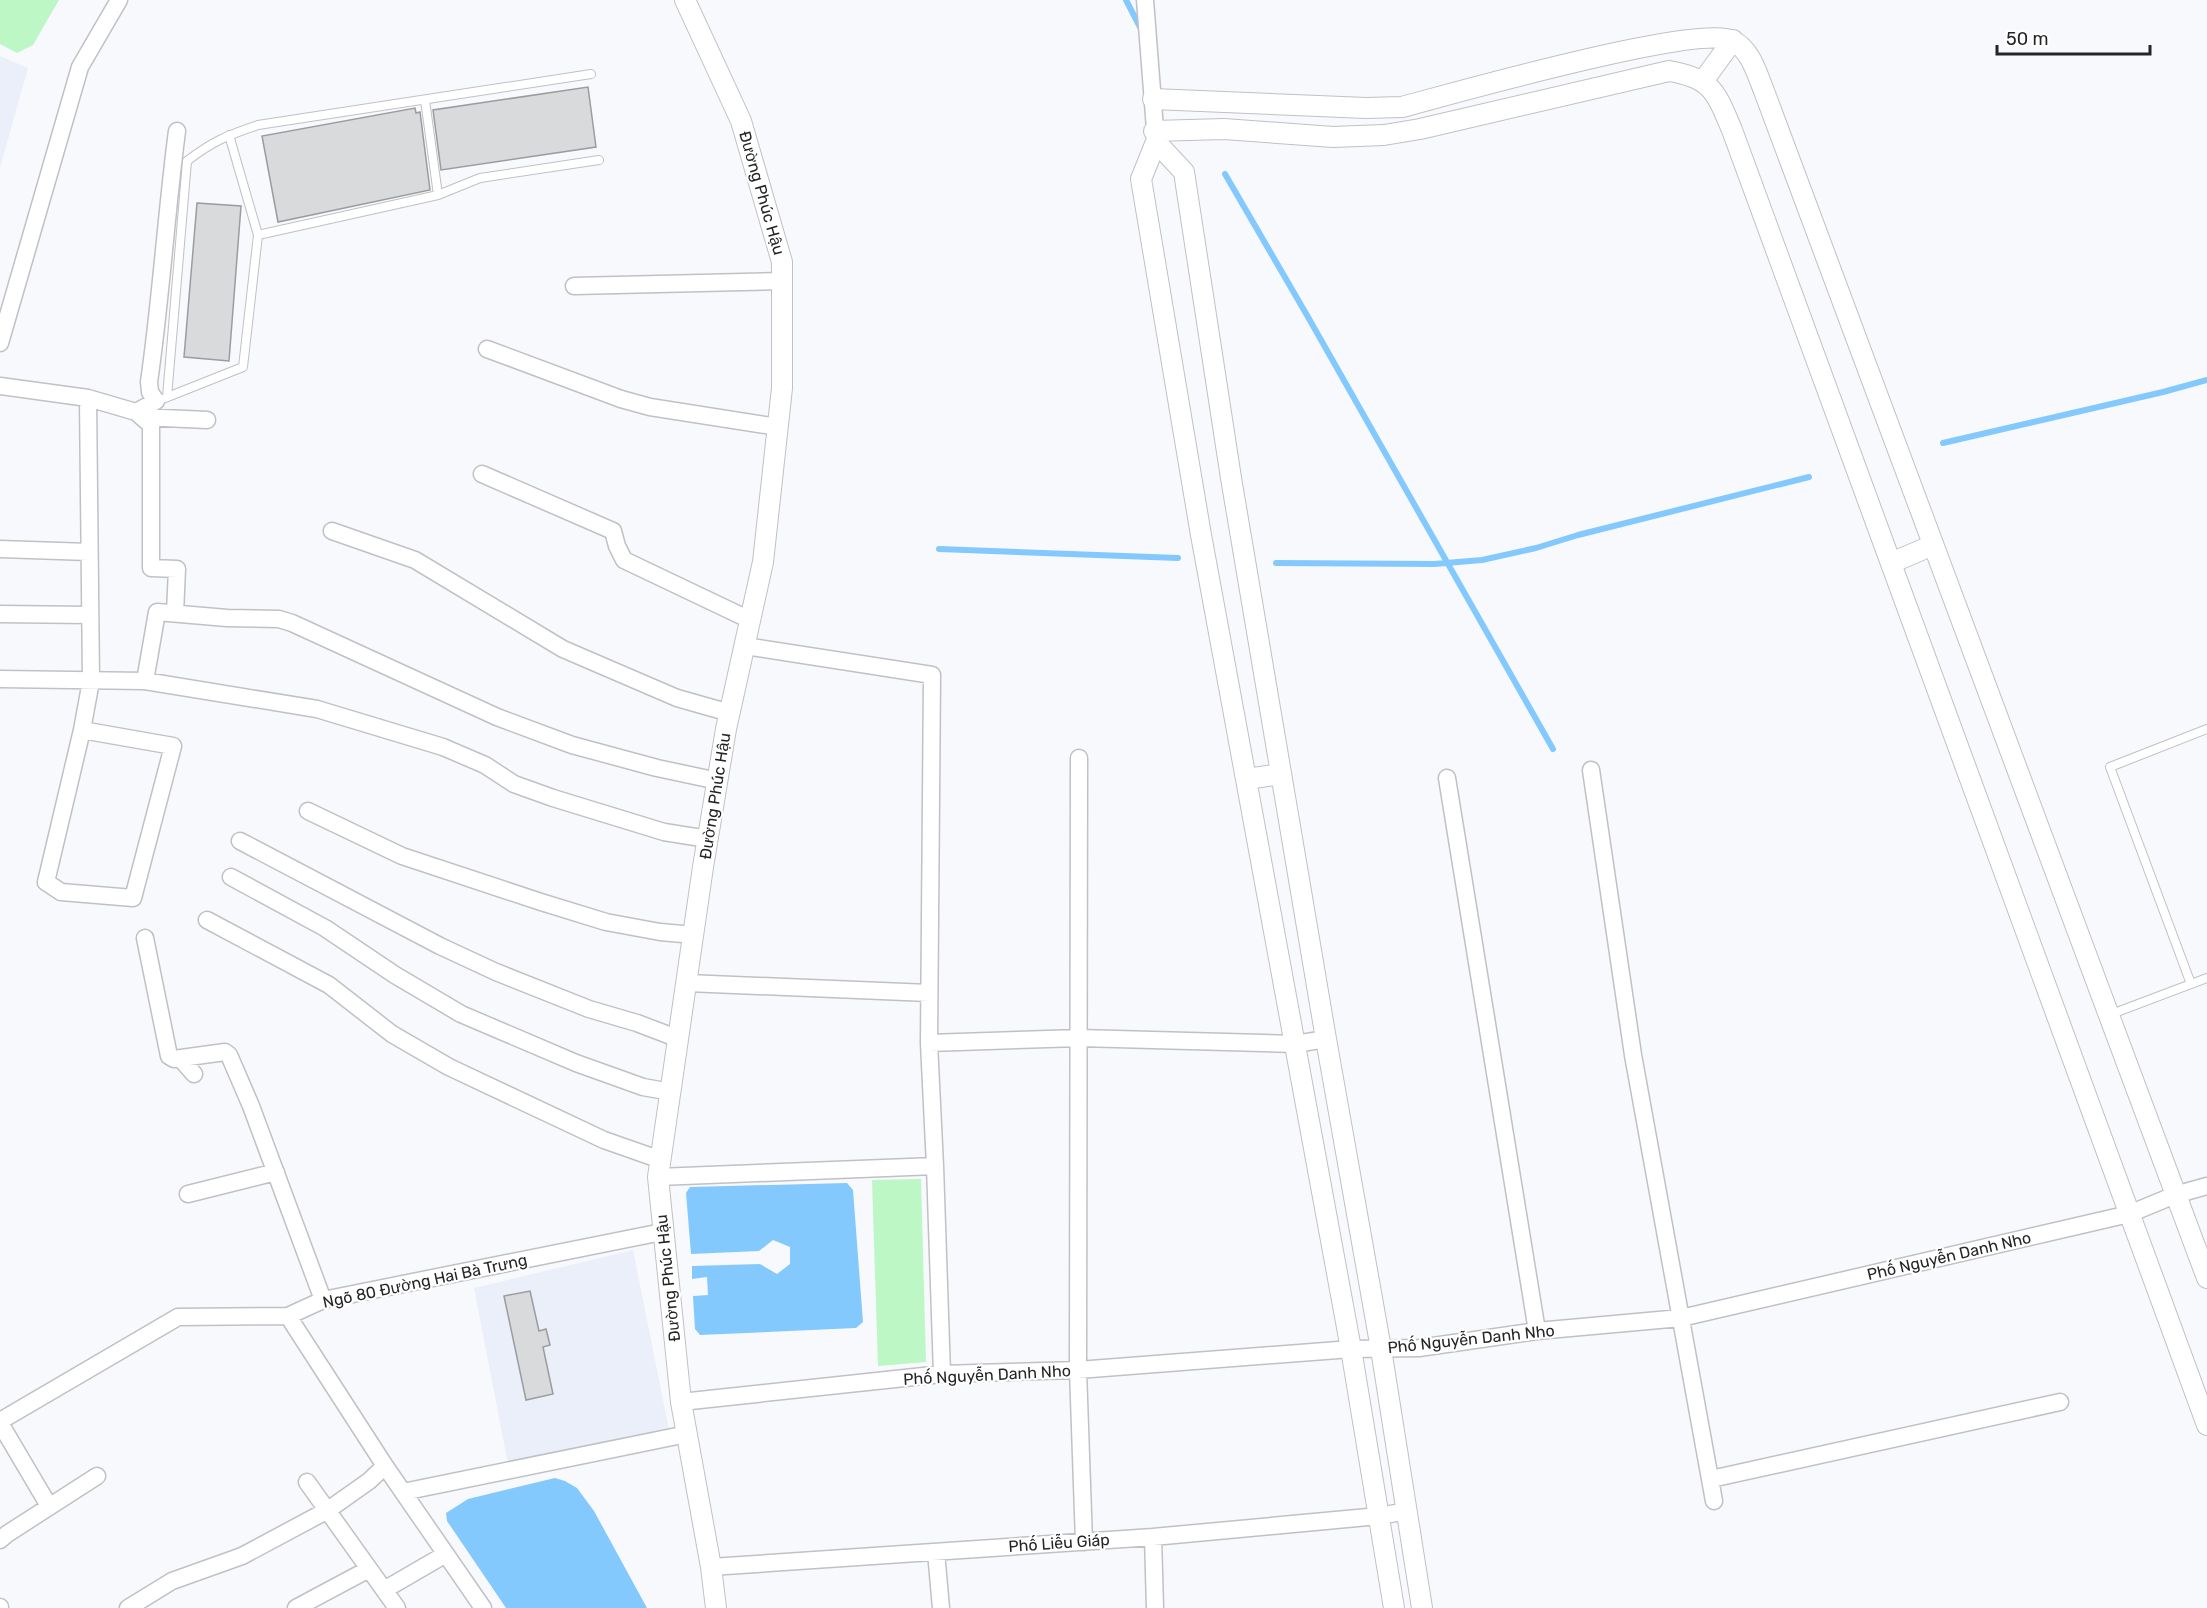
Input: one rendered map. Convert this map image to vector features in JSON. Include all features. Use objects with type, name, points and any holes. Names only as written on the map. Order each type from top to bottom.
[{"type":"street","points":[[0,343],[80,67],[119,0]]},
{"type":"street","name":"Đường Phúc Hậu","points":[[685,0],[741,121],[782,262],[782,388],[763,562],[730,713],[708,839],[659,1168],[662,1232],[681,1402],[711,1567],[716,1608]]},
{"type":"street","points":[[1146,0],[1155,137],[1141,179],[1201,535],[1351,1349],[1394,1608]]},
{"type":"street","points":[[1153,99],[1365,108],[1402,107],[1628,50],[1690,38],[1716,36],[1733,40],[1745,51],[1764,91],[2207,1278]]},
{"type":"street","points":[[1703,81],[1733,40]]},
{"type":"street","points":[[1155,137],[1224,129],[1333,137],[1384,135],[1420,129],[1669,71],[1691,74],[1708,84],[1722,105],[1732,130],[2207,1425]]},
{"type":"street","points":[[139,414],[162,399],[150,392],[149,382],[161,293],[170,180],[177,131]]},
{"type":"street","points":[[1155,137],[1184,172],[1231,478],[1381,1349],[1422,1608]]},
{"type":"street","points":[[574,286],[781,281]]},
{"type":"street","points":[[487,349],[621,399],[650,407],[778,427]]},
{"type":"street","points":[[0,386],[88,398],[139,414],[207,420]]},
{"type":"street","points":[[82,730],[173,746],[133,898],[61,892],[46,882],[82,730],[91,681],[88,398]]},
{"type":"street","points":[[139,414],[151,425],[151,568],[177,569],[175,613]]},
{"type":"street","points":[[482,474],[614,531],[616,546],[624,560],[750,620]]},
{"type":"street","points":[[332,531],[415,560],[563,649],[677,698],[730,713]]},
{"type":"street","points":[[1891,563],[1933,545]]},
{"type":"street","points":[[0,549],[89,552]]},
{"type":"street","points":[[145,681],[157,612],[227,618],[279,619],[292,622],[393,671],[508,721],[572,745],[657,768],[718,781]]},
{"type":"street","points":[[0,614],[90,615]]},
{"type":"street","points":[[745,646],[932,675],[929,1043],[942,1374]]},
{"type":"street","points":[[0,679],[145,681],[316,709],[443,747],[485,765],[514,784],[563,801],[664,832],[708,839]]},
{"type":"street","points":[[1079,758],[1078,1370],[1084,1542]]},
{"type":"street","points":[[1591,770],[1633,1055],[1714,1501]]},
{"type":"street","points":[[1246,779],[1281,774]]},
{"type":"street","points":[[1447,778],[1537,1331]]},
{"type":"street","points":[[308,811],[402,856],[542,902],[606,922],[660,932],[694,935]]},
{"type":"street","points":[[240,841],[440,946],[496,972],[589,1009],[637,1023],[679,1039]]},
{"type":"street","points":[[231,876],[325,928],[395,975],[461,1014],[576,1063],[644,1087],[671,1092]]},
{"type":"street","points":[[207,920],[329,985],[392,1034],[449,1067],[659,1168],[935,1166]]},
{"type":"street","points":[[145,938],[169,1056],[180,1058],[227,1053],[251,1106],[323,1300]]},
{"type":"street","points":[[687,983],[929,993]]},
{"type":"street","points":[[929,1043],[1079,1038],[1294,1044],[1326,1039]]},
{"type":"street","points":[[180,1058],[194,1074]]},
{"type":"street","points":[[188,1194],[276,1172]]},
{"type":"street","name":"Phố Nguyễn Danh Nho","points":[[681,1402],[942,1374],[1078,1370],[1351,1349],[1419,1348],[1537,1331],[1681,1318],[2129,1214],[2175,1195],[2207,1186]]},
{"type":"street","name":"Ngõ 80 Đường Hai Bà Trưng","points":[[0,1422],[178,1317],[288,1316],[323,1300],[662,1232]]},
{"type":"street","points":[[288,1316],[385,1466],[483,1608]]},
{"type":"street","points":[[1711,1479],[2060,1402]]},
{"type":"street","points":[[0,1422],[49,1506]]},
{"type":"street","points":[[403,1492],[687,1434]]},
{"type":"street","points":[[128,1608],[172,1581],[242,1556],[328,1510],[369,1481],[385,1466]]},
{"type":"street","points":[[0,1540],[97,1476]]},
{"type":"street","points":[[307,1482],[397,1608]]},
{"type":"street","name":"Phố Liễu Giáp","points":[[711,1567],[1153,1537],[1379,1516],[1407,1511]]},
{"type":"street","points":[[1153,1537],[1155,1608]]},
{"type":"street","points":[[936,1552],[941,1608]]},
{"type":"street","points":[[384,1590],[446,1554]]},
{"type":"street","points":[[297,1608],[369,1569]]},
{"type":"lane","points":[[229,135],[258,235],[243,367],[162,399],[187,160],[219,138],[258,125],[591,74]]},
{"type":"lane","points":[[425,100],[438,195]]},
{"type":"lane","points":[[258,235],[438,195],[480,178],[599,160]]},
{"type":"lane","points":[[2191,984],[2110,767],[2207,729]]},
{"type":"lane","points":[[2109,1015],[2207,978]]},
{"type":"shaded area","points":[[0,56],[28,68],[0,168]]},
{"type":"shaded area","points":[[633,1250],[669,1430],[508,1464],[474,1288]]},
{"type":"green space","points":[[0,0],[59,0],[33,45],[17,53],[0,44]]},
{"type":"green space","points":[[921,1179],[926,1362],[878,1366],[872,1180]]},
{"type":"water","points":[[847,1183],[853,1190],[863,1322],[856,1328],[700,1335],[695,1329],[693,1296],[708,1295],[707,1277],[692,1279],[692,1266],[760,1264],[777,1274],[790,1264],[790,1247],[773,1240],[759,1251],[691,1254],[686,1193],[690,1187]]},
{"type":"water","points":[[555,1478],[577,1488],[594,1511],[647,1608],[506,1608],[447,1521],[446,1513],[468,1499]]},
{"type":"building","points":[[588,87],[596,147],[441,170],[433,110]]},
{"type":"building","points":[[415,108],[416,113],[420,112],[430,190],[278,222],[262,136]]},
{"type":"building","points":[[197,203],[241,206],[229,361],[184,357]]},
{"type":"building","points":[[530,1291],[539,1331],[546,1329],[550,1345],[543,1347],[553,1394],[526,1400],[504,1296]]},
{"type":"waterway","points":[[1126,0],[1141,29]]},
{"type":"waterway","points":[[1225,174],[1553,749]]},
{"type":"waterway","points":[[1943,443],[2207,380]]},
{"type":"waterway","points":[[1276,563],[1434,564],[1482,560],[1809,477]]},
{"type":"waterway","points":[[939,549],[1178,558]]}]
